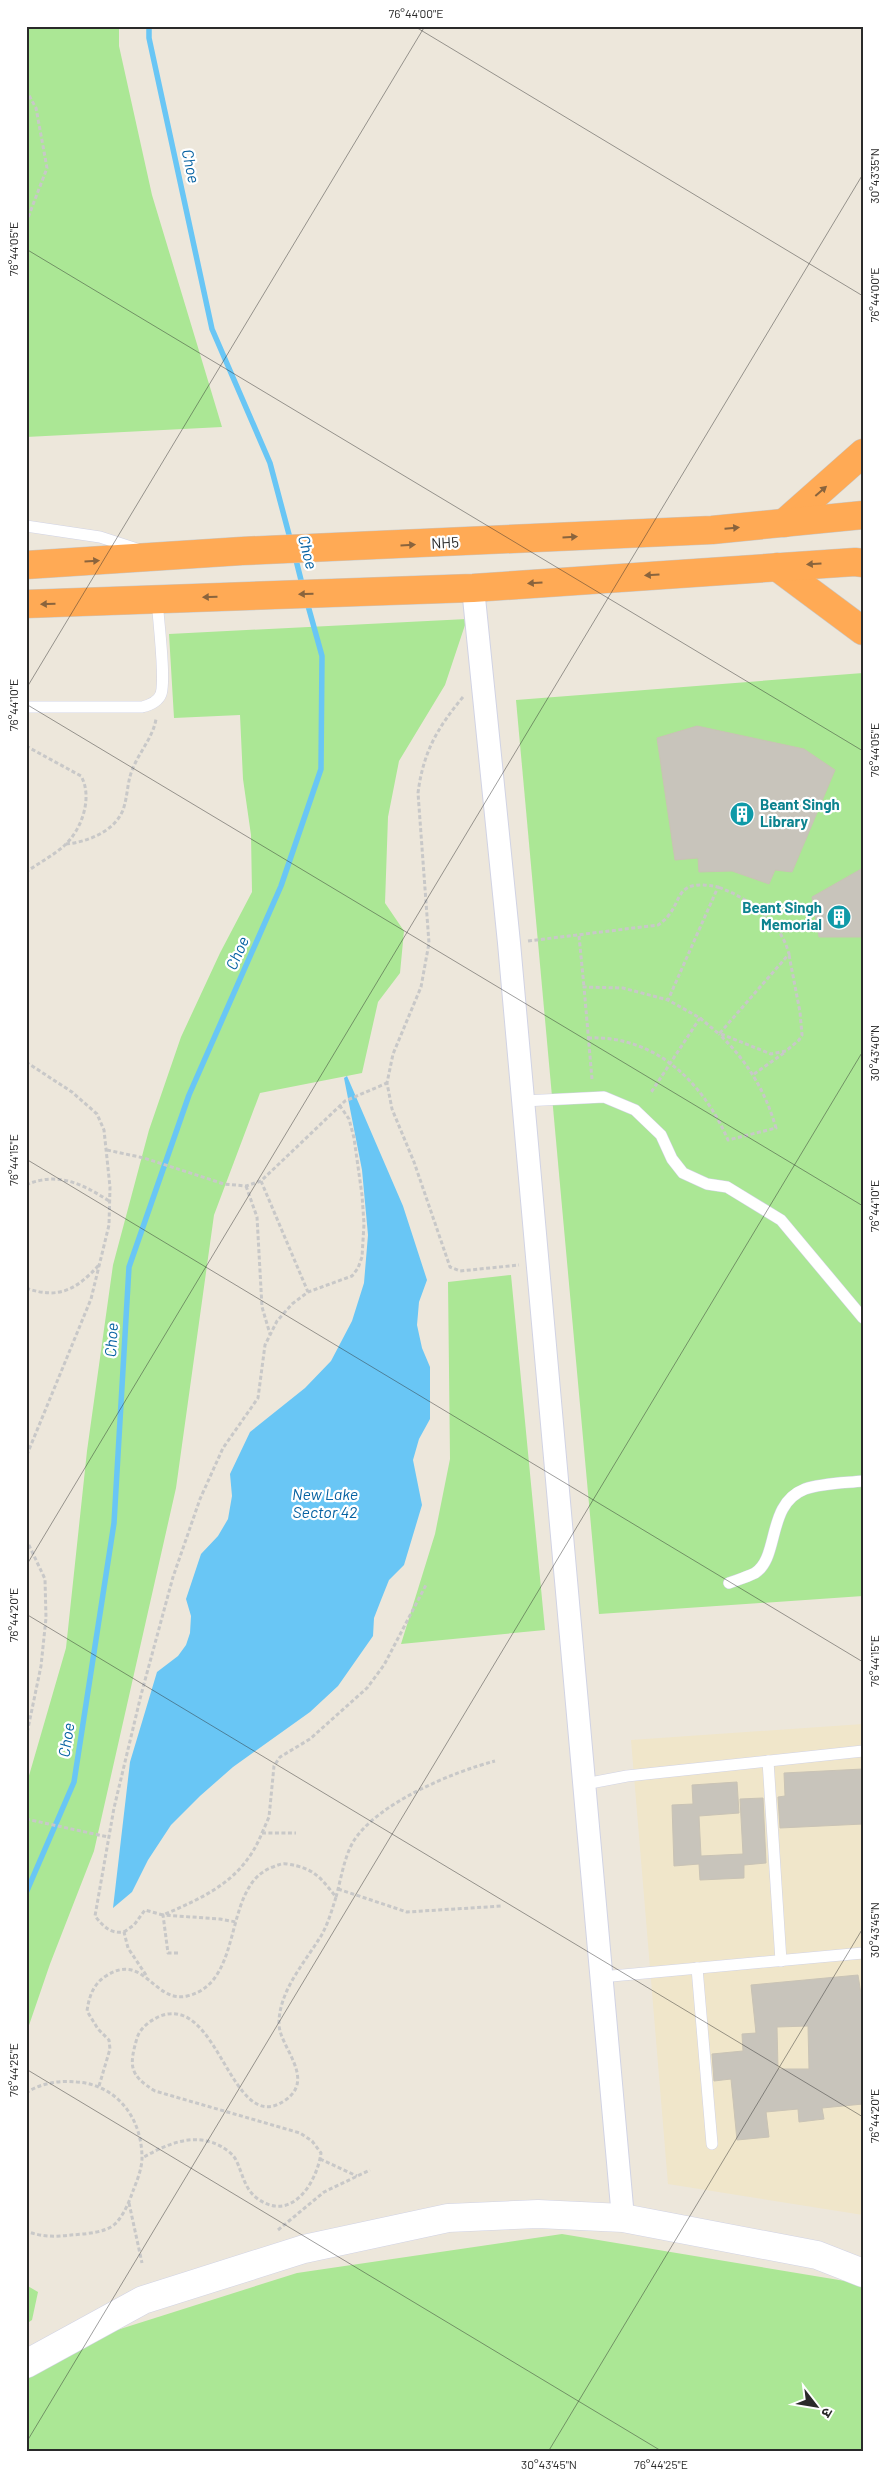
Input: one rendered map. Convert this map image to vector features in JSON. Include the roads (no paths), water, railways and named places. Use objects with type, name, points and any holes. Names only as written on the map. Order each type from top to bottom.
[{"type":"highway","points":[[784,523],[863,453]]},
{"type":"highway","name":"NH5","points":[[26,566],[242,551],[712,530],[863,515]]},
{"type":"highway","points":[[26,604],[473,588],[778,566],[863,563]]},
{"type":"highway","points":[[778,566],[863,631]]},
{"type":"street","points":[[473,588],[481,682],[509,943],[623,2218]]},
{"type":"street","points":[[26,2364],[143,2300],[304,2249],[448,2218],[538,2214],[623,2218],[817,2255],[863,2273]]},
{"type":"street","points":[[817,2255],[863,2254]]},
{"type":"lane","points":[[26,526],[100,536],[157,557]]},
{"type":"lane","points":[[26,707],[142,707],[151,705],[161,693],[157,599]]},
{"type":"lane","points":[[523,1101],[604,1097],[635,1110],[661,1135],[672,1159],[683,1173],[707,1184],[727,1187],[780,1220],[863,1318]]},
{"type":"lane","points":[[729,1583],[755,1573],[763,1565],[781,1511],[790,1499],[804,1489],[828,1484],[863,1482]]},
{"type":"lane","points":[[585,1784],[627,1776],[863,1751]]},
{"type":"lane","points":[[768,1761],[780,1960]]},
{"type":"lane","points":[[600,1977],[863,1953]]},
{"type":"lane","points":[[697,1968],[712,2144]]},
{"type":"water","name":"New Lake Sector 42","points":[[347,1076],[403,1206],[427,1280],[419,1302],[417,1325],[422,1348],[430,1367],[430,1419],[419,1439],[413,1460],[422,1505],[404,1565],[389,1580],[374,1618],[373,1636],[338,1686],[310,1712],[233,1767],[200,1796],[171,1825],[148,1860],[132,1892],[113,1908],[130,1762],[157,1672],[178,1656],[186,1645],[190,1633],[191,1616],[186,1599],[201,1554],[218,1536],[228,1519],[232,1496],[230,1474],[250,1432],[305,1388],[331,1361],[352,1321],[364,1283],[368,1235],[362,1170],[344,1078]]},
{"type":"waterway","name":"Choe","points":[[149,26],[149,38],[212,329],[270,463],[291,542]]},
{"type":"waterway","name":"Choe","points":[[295,556],[303,588]]},
{"type":"waterway","name":"Choe","points":[[26,1893],[74,1782],[114,1523],[129,1267],[189,1095],[281,886],[321,769],[322,656],[307,602]]},
{"type":"place","name":"Beant Singh Library","points":[[742,814]]},
{"type":"place","name":"Beant Singh Memorial","points":[[839,917]]}]
